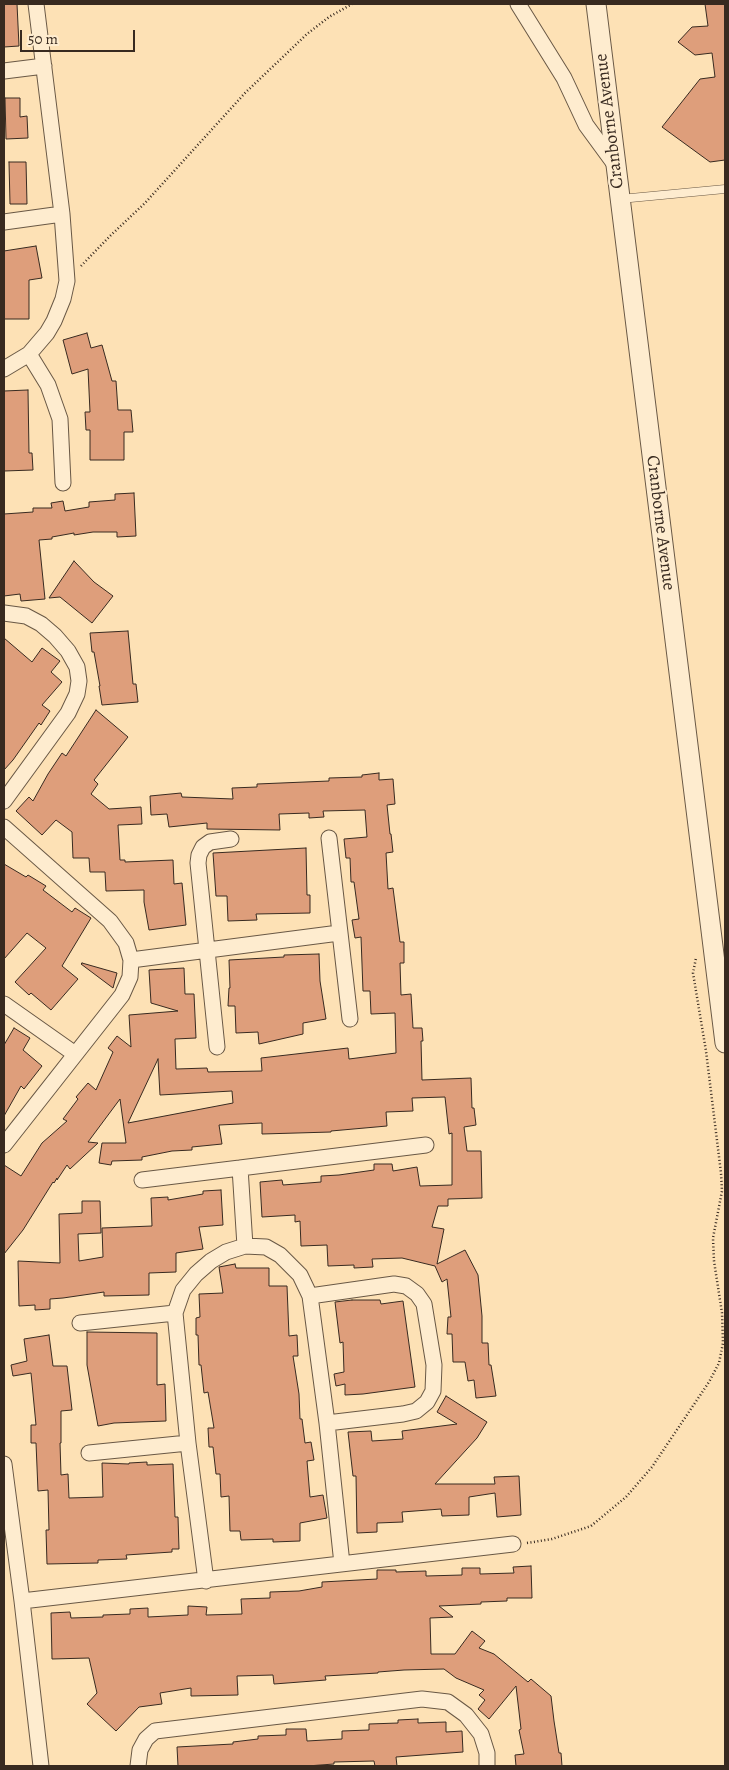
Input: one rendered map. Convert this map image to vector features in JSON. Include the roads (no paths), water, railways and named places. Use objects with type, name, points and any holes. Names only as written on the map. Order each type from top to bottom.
[{"type":"street","points":[[4,369],[29,354],[47,333],[63,299],[67,281],[62,214],[36,4]]},
{"type":"street","points":[[518,4],[564,78],[586,126],[616,166]]},
{"type":"street","name":"Cranborne Avenue","points":[[596,4],[620,199],[720,946],[725,1043]]},
{"type":"street","points":[[4,71],[44,66]]},
{"type":"street","points":[[4,222],[62,214]]},
{"type":"street","points":[[29,354],[48,385],[60,419],[63,483]]},
{"type":"street","points":[[4,613],[26,616],[41,624],[55,636],[68,651],[77,667],[79,681],[68,713],[4,801]]},
{"type":"street","points":[[4,827],[110,921],[126,943],[131,960],[130,977],[122,995],[4,1145]]},
{"type":"street","points":[[329,838],[350,1020]]},
{"type":"street","points":[[217,1047],[198,863],[203,847],[210,842],[231,839]]},
{"type":"street","points":[[131,960],[339,933]]},
{"type":"street","points":[[4,1004],[75,1054]]},
{"type":"street","points":[[142,1180],[426,1145]]},
{"type":"street","points":[[240,1168],[245,1246]]},
{"type":"street","points":[[206,1581],[188,1443],[175,1313],[184,1290],[196,1274],[211,1261],[226,1252],[245,1246],[266,1247],[280,1255],[300,1275],[310,1296],[327,1423],[342,1564]]},
{"type":"street","points":[[310,1296],[394,1284],[406,1286],[417,1294],[424,1304],[434,1365],[433,1391],[427,1402],[416,1411],[327,1423]]},
{"type":"street","points":[[80,1323],[175,1313]]},
{"type":"street","points":[[89,1453],[188,1443]]},
{"type":"street","points":[[4,1464],[41,1766]]},
{"type":"street","points":[[22,1601],[513,1544]]},
{"type":"street","points":[[138,1766],[140,1750],[146,1739],[155,1731],[422,1699],[448,1702],[466,1715],[480,1734],[487,1753],[487,1766]]},
{"type":"lane","points":[[620,199],[725,189]]}]
